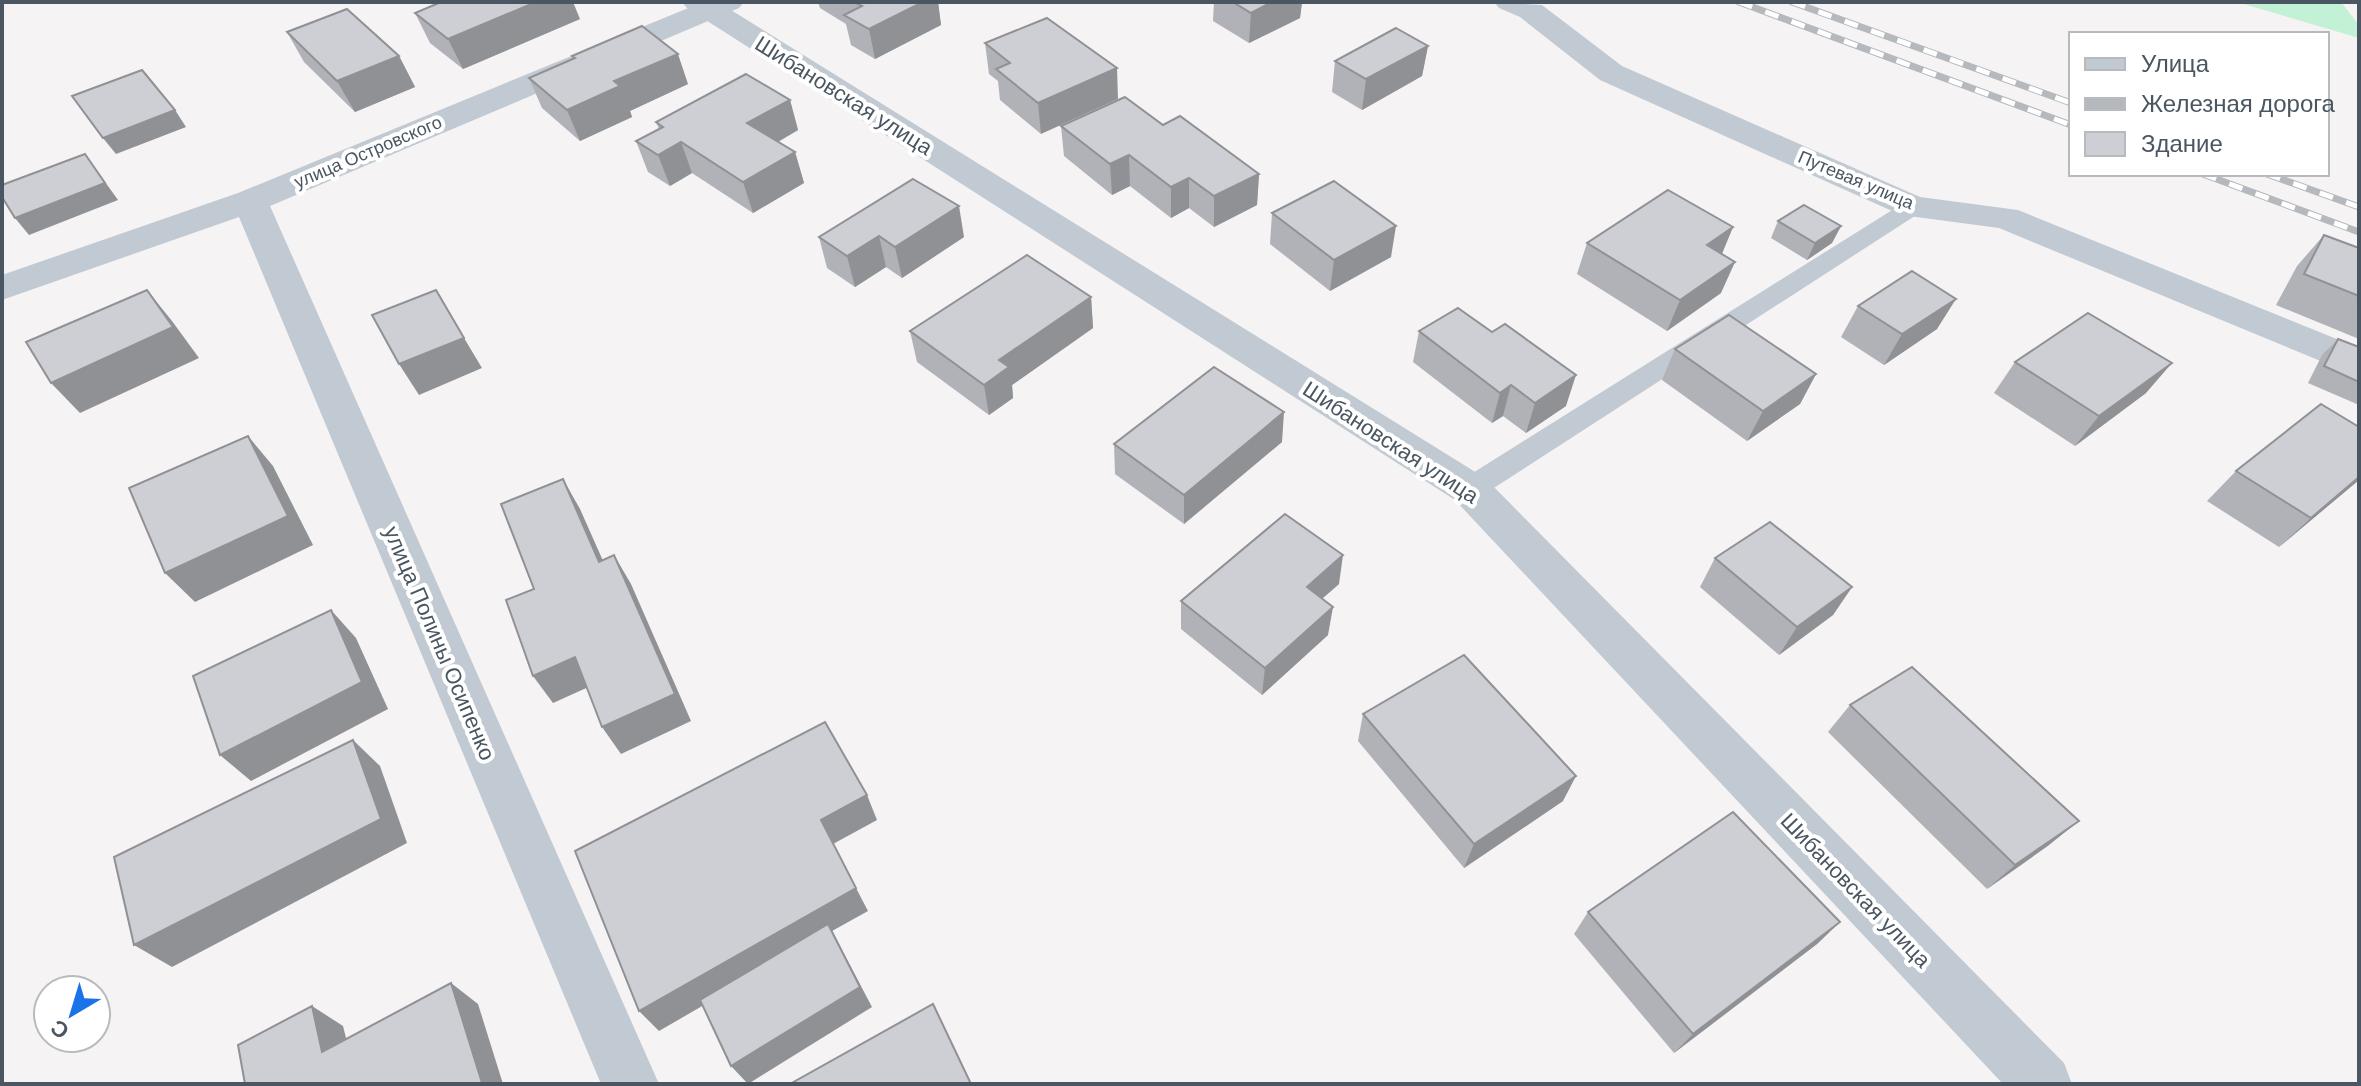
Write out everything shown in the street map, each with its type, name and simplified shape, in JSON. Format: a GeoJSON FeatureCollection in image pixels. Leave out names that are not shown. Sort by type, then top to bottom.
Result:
{"type":"FeatureCollection","features":[{"type":"Feature","properties":{"kind":"street","name":"Путевая улица"},"geometry":{"type":"LineString","coordinates":[[1509,2],[1531,11],[1611,73],[1913,207],[2006,218],[2359,363]]}},
{"type":"Feature","properties":{"kind":"street","name":"улица Островского"},"geometry":{"type":"LineString","coordinates":[[2,288],[250,201],[712,5]]}},
{"type":"Feature","properties":{"kind":"street","name":"Шибановская улица"},"geometry":{"type":"LineString","coordinates":[[712,5],[1470,489],[2043,1084]]}},
{"type":"Feature","properties":{"kind":"street","name":"улица Полины Осипенко"},"geometry":{"type":"LineString","coordinates":[[250,201],[630,1084]]}},
{"type":"Feature","properties":{"kind":"lane"},"geometry":{"type":"LineString","coordinates":[[1470,489],[1913,207]]}},
{"type":"Feature","properties":{"kind":"green space"},"geometry":{"type":"Polygon","coordinates":[[[2237,2],[2341,2],[2359,25],[2359,38],[2237,2]]]}},
{"type":"Feature","properties":{"kind":"building"},"geometry":{"type":"Polygon","coordinates":[[[441,2],[536,2],[448,39],[415,13],[441,2]]]}},
{"type":"Feature","properties":{"kind":"building"},"geometry":{"type":"Polygon","coordinates":[[[854,2],[923,2],[869,29],[844,15],[862,6],[854,2]]]}},
{"type":"Feature","properties":{"kind":"building"},"geometry":{"type":"Polygon","coordinates":[[[1233,2],[1272,2],[1251,13],[1233,2]]]}},
{"type":"Feature","properties":{"kind":"building"},"geometry":{"type":"Polygon","coordinates":[[[347,9],[399,56],[337,81],[287,32],[347,9]]]}},
{"type":"Feature","properties":{"kind":"building"},"geometry":{"type":"Polygon","coordinates":[[[1047,18],[1117,68],[1038,103],[996,69],[1010,63],[985,43],[1047,18]]]}},
{"type":"Feature","properties":{"kind":"building"},"geometry":{"type":"Polygon","coordinates":[[[642,26],[678,54],[614,81],[620,86],[567,110],[529,78],[575,58],[572,56],[642,26]]]}},
{"type":"Feature","properties":{"kind":"building"},"geometry":{"type":"Polygon","coordinates":[[[1396,28],[1428,46],[1366,79],[1335,61],[1396,28]]]}},
{"type":"Feature","properties":{"kind":"building"},"geometry":{"type":"Polygon","coordinates":[[[142,70],[175,110],[103,138],[72,96],[142,70]]]}},
{"type":"Feature","properties":{"kind":"building"},"geometry":{"type":"Polygon","coordinates":[[[746,74],[790,100],[747,123],[795,152],[743,182],[681,142],[658,155],[636,141],[663,127],[656,122],[746,74]]]}},
{"type":"Feature","properties":{"kind":"building"},"geometry":{"type":"Polygon","coordinates":[[[1125,97],[1163,125],[1180,116],[1259,174],[1214,196],[1189,178],[1171,187],[1129,155],[1110,164],[1061,126],[1125,97]]]}},
{"type":"Feature","properties":{"kind":"building"},"geometry":{"type":"Polygon","coordinates":[[[85,154],[105,183],[15,218],[2,197],[2,185],[85,154]]]}},
{"type":"Feature","properties":{"kind":"building"},"geometry":{"type":"Polygon","coordinates":[[[913,179],[959,206],[895,247],[879,236],[847,256],[819,237],[913,179]]]}},
{"type":"Feature","properties":{"kind":"building"},"geometry":{"type":"Polygon","coordinates":[[[1334,181],[1396,226],[1334,260],[1272,213],[1334,181]]]}},
{"type":"Feature","properties":{"kind":"building"},"geometry":{"type":"Polygon","coordinates":[[[1668,190],[1733,227],[1707,245],[1735,262],[1680,300],[1587,243],[1668,190]]]}},
{"type":"Feature","properties":{"kind":"building"},"geometry":{"type":"Polygon","coordinates":[[[1804,205],[1841,226],[1815,243],[1778,221],[1804,205]]]}},
{"type":"Feature","properties":{"kind":"building"},"geometry":{"type":"Polygon","coordinates":[[[2324,235],[2359,248],[2359,296],[2304,274],[2324,235]]]}},
{"type":"Feature","properties":{"kind":"building"},"geometry":{"type":"Polygon","coordinates":[[[1027,255],[1091,297],[999,360],[1009,367],[984,385],[910,331],[1027,255]]]}},
{"type":"Feature","properties":{"kind":"building"},"geometry":{"type":"Polygon","coordinates":[[[1912,271],[1956,299],[1902,334],[1858,306],[1912,271]]]}},
{"type":"Feature","properties":{"kind":"building"},"geometry":{"type":"Polygon","coordinates":[[[147,290],[173,327],[51,383],[26,342],[147,290]]]}},
{"type":"Feature","properties":{"kind":"building"},"geometry":{"type":"Polygon","coordinates":[[[436,290],[464,338],[399,364],[372,315],[436,290]]]}},
{"type":"Feature","properties":{"kind":"building"},"geometry":{"type":"Polygon","coordinates":[[[1458,308],[1492,332],[1505,324],[1576,375],[1535,403],[1511,385],[1500,393],[1419,331],[1458,308]]]}},
{"type":"Feature","properties":{"kind":"building"},"geometry":{"type":"Polygon","coordinates":[[[2088,313],[2172,363],[2099,416],[2015,362],[2088,313]]]}},
{"type":"Feature","properties":{"kind":"building"},"geometry":{"type":"Polygon","coordinates":[[[1729,315],[1816,374],[1763,411],[1675,349],[1729,315]]]}},
{"type":"Feature","properties":{"kind":"building"},"geometry":{"type":"Polygon","coordinates":[[[2338,339],[2359,347],[2359,382],[2324,366],[2338,339]]]}},
{"type":"Feature","properties":{"kind":"building"},"geometry":{"type":"Polygon","coordinates":[[[1214,367],[1284,412],[1184,495],[1114,444],[1214,367]]]}},
{"type":"Feature","properties":{"kind":"building"},"geometry":{"type":"Polygon","coordinates":[[[2321,404],[2359,427],[2359,477],[2311,518],[2236,471],[2321,404]]]}},
{"type":"Feature","properties":{"kind":"building"},"geometry":{"type":"Polygon","coordinates":[[[248,436],[288,516],[165,573],[129,488],[248,436]]]}},
{"type":"Feature","properties":{"kind":"building"},"geometry":{"type":"Polygon","coordinates":[[[563,479],[599,562],[614,555],[675,694],[602,727],[575,657],[533,676],[506,600],[534,589],[501,504],[563,479]]]}},
{"type":"Feature","properties":{"kind":"building"},"geometry":{"type":"Polygon","coordinates":[[[1285,514],[1343,555],[1307,587],[1333,607],[1265,668],[1181,601],[1285,514]]]}},
{"type":"Feature","properties":{"kind":"building"},"geometry":{"type":"Polygon","coordinates":[[[1770,522],[1852,587],[1797,627],[1715,558],[1770,522]]]}},
{"type":"Feature","properties":{"kind":"building"},"geometry":{"type":"Polygon","coordinates":[[[331,610],[362,682],[220,755],[193,676],[331,610]]]}},
{"type":"Feature","properties":{"kind":"building"},"geometry":{"type":"Polygon","coordinates":[[[1464,655],[1576,776],[1474,844],[1363,714],[1464,655]]]}},
{"type":"Feature","properties":{"kind":"building"},"geometry":{"type":"Polygon","coordinates":[[[1912,667],[2079,821],[2015,865],[1850,705],[1912,667]]]}},
{"type":"Feature","properties":{"kind":"building"},"geometry":{"type":"Polygon","coordinates":[[[825,722],[867,795],[821,820],[856,888],[639,1011],[575,851],[825,722]]]}},
{"type":"Feature","properties":{"kind":"building"},"geometry":{"type":"Polygon","coordinates":[[[353,740],[381,819],[134,945],[114,857],[353,740]]]}},
{"type":"Feature","properties":{"kind":"building"},"geometry":{"type":"Polygon","coordinates":[[[1733,812],[1840,922],[1693,1034],[1588,912],[1733,812]]]}},
{"type":"Feature","properties":{"kind":"building"},"geometry":{"type":"Polygon","coordinates":[[[828,924],[860,987],[731,1066],[700,1000],[828,924]]]}},
{"type":"Feature","properties":{"kind":"building"},"geometry":{"type":"Polygon","coordinates":[[[451,983],[480,1084],[245,1084],[238,1045],[312,1006],[322,1052],[451,983]]]}},
{"type":"Feature","properties":{"kind":"building"},"geometry":{"type":"Polygon","coordinates":[[[933,1004],[971,1084],[790,1084],[933,1004]]]}},
{"type":"Feature","properties":{"kind":"railway"},"geometry":{"type":"LineString","coordinates":[[1739,2],[2069,124]]}},
{"type":"Feature","properties":{"kind":"railway"},"geometry":{"type":"LineString","coordinates":[[1792,2],[2069,102]]}},
{"type":"Feature","properties":{"kind":"railway"},"geometry":{"type":"LineString","coordinates":[[2208,176],[2359,232]]}},
{"type":"Feature","properties":{"kind":"railway"},"geometry":{"type":"LineString","coordinates":[[2273,176],[2359,207]]}}]}
